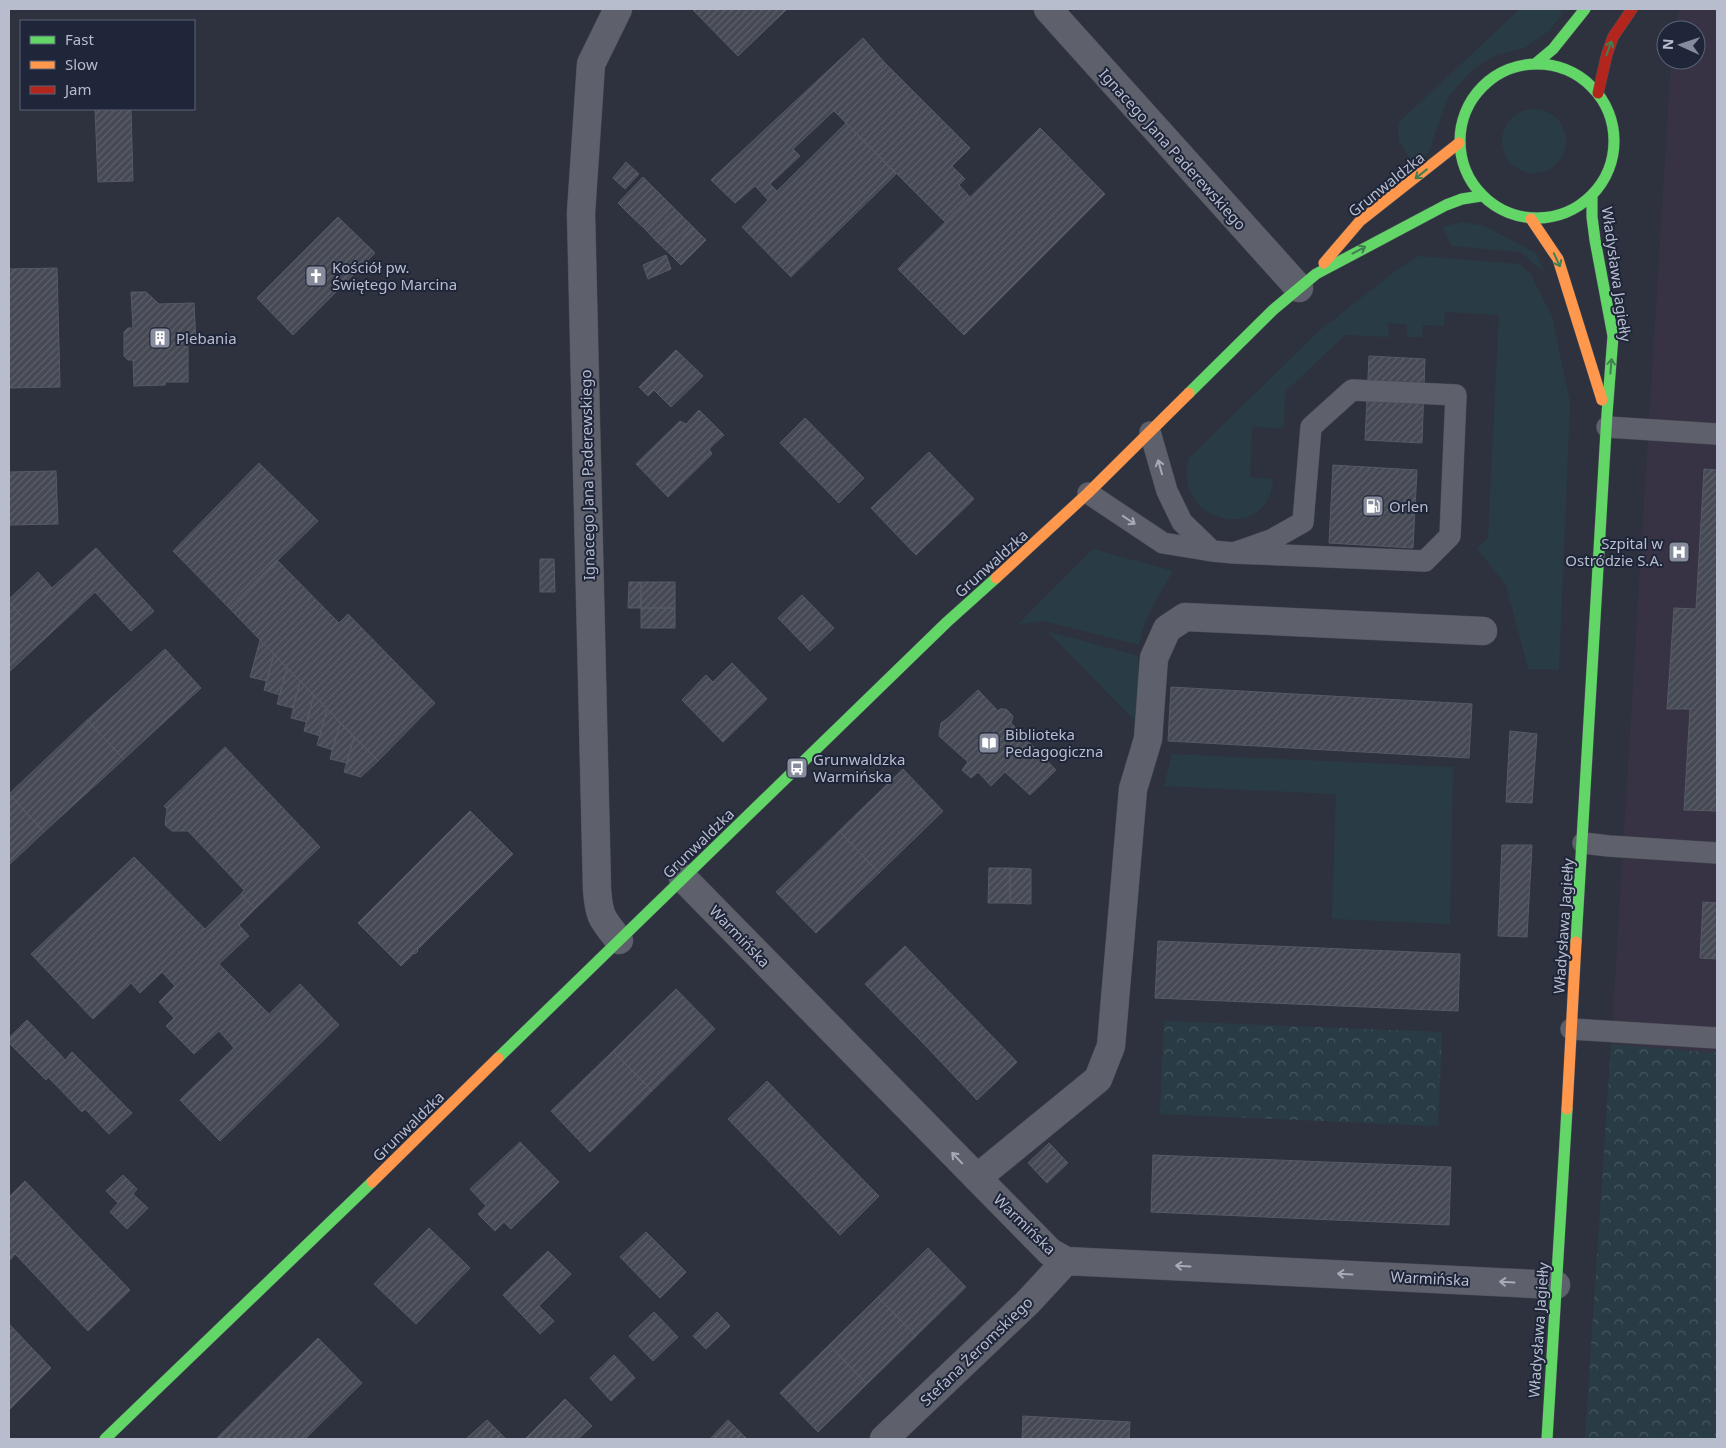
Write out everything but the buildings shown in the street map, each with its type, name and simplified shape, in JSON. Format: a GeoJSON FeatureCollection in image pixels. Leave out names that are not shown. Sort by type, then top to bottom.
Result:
{"type":"FeatureCollection","features":[{"type":"Feature","properties":{"kind":"main road"},"geometry":{"type":"LineString","coordinates":[[1535,64],[1553,49],[1586,9]]}},
{"type":"Feature","properties":{"kind":"main road"},"geometry":{"type":"LineString","coordinates":[[1598,93],[1613,37],[1632,9]]}},
{"type":"Feature","properties":{"kind":"main road"},"geometry":{"type":"LineString","coordinates":[[1535,64],[1559,67],[1566,70],[1580,77],[1598,93],[1612,119],[1615,148],[1607,176],[1592,197],[1563,216],[1531,219],[1504,212],[1481,196],[1466,172],[1459,144],[1463,119],[1473,97],[1484,85],[1511,68],[1535,64]]}},
{"type":"Feature","properties":{"kind":"main road","name":"Grunwaldzka"},"geometry":{"type":"LineString","coordinates":[[1308,281],[1360,222],[1459,144]]}},
{"type":"Feature","properties":{"kind":"main road","name":"Grunwaldzka"},"geometry":{"type":"LineString","coordinates":[[105,1439],[947,622],[1088,493],[1273,310],[1308,281],[1446,205],[1462,199],[1481,196]]}},
{"type":"Feature","properties":{"kind":"main road","name":"Władysława Jagiełły"},"geometry":{"type":"LineString","coordinates":[[1546,1439],[1613,336],[1595,240],[1592,197]]}},
{"type":"Feature","properties":{"kind":"main road","name":"Władysława Jagiełły"},"geometry":{"type":"LineString","coordinates":[[1531,219],[1558,259],[1607,420]]}},
{"type":"Feature","properties":{"kind":"street","name":"Ignacego Jana Paderewskiego"},"geometry":{"type":"LineString","coordinates":[[618,9],[592,64],[581,213],[597,889],[598,905],[602,919],[619,940]]}},
{"type":"Feature","properties":{"kind":"street","name":"Ignacego Jana Paderewskiego"},"geometry":{"type":"LineString","coordinates":[[1048,9],[1308,281]]}},
{"type":"Feature","properties":{"kind":"street"},"geometry":{"type":"LineString","coordinates":[[977,1178],[1098,1079],[1111,1046],[1132,789],[1148,739],[1154,658],[1167,629],[1185,617],[1483,630]]}},
{"type":"Feature","properties":{"kind":"street","name":"Warmińska"},"geometry":{"type":"LineString","coordinates":[[683,878],[1050,1252],[1066,1261],[1556,1285]]}},
{"type":"Feature","properties":{"kind":"street","name":"Stefana Żeromskiego"},"geometry":{"type":"LineString","coordinates":[[884,1439],[1029,1301],[1066,1261]]}},
{"type":"Feature","properties":{"kind":"lane"},"geometry":{"type":"LineString","coordinates":[[1088,493],[1163,543],[1212,552],[1234,553],[1425,561],[1450,536],[1456,395],[1352,390],[1311,427],[1303,522],[1271,540],[1234,553]]}},
{"type":"Feature","properties":{"kind":"lane"},"geometry":{"type":"LineString","coordinates":[[1607,420],[1717,434]]}},
{"type":"Feature","properties":{"kind":"lane"},"geometry":{"type":"LineString","coordinates":[[1150,432],[1167,491],[1182,522],[1212,552]]}},
{"type":"Feature","properties":{"kind":"lane"},"geometry":{"type":"LineString","coordinates":[[1583,843],[1717,853]]}},
{"type":"Feature","properties":{"kind":"lane"},"geometry":{"type":"LineString","coordinates":[[1571,1029],[1717,1038]]}},
{"type":"Feature","properties":{"kind":"shaded area","name":"Szpital w Ostródzie S.A."},"geometry":{"type":"Polygon","coordinates":[[[1680,9],[1717,9],[1717,1053],[1611,1044],[1670,70],[1706,70],[1706,20],[1676,20],[1680,9]]]}},
{"type":"Feature","properties":{"kind":"green space"},"geometry":{"type":"Polygon","coordinates":[[[1520,9],[1557,9],[1563,13],[1549,31],[1524,48],[1496,55],[1472,70],[1448,97],[1429,151],[1414,166],[1399,141],[1398,123],[1520,9]]]}},
{"type":"Feature","properties":{"kind":"green space"},"geometry":{"type":"Polygon","coordinates":[[[1528,109],[1540,109],[1557,118],[1564,129],[1566,141],[1564,153],[1557,164],[1540,173],[1528,173],[1516,168],[1507,159],[1502,147],[1502,135],[1507,123],[1516,114],[1528,109]]]}},
{"type":"Feature","properties":{"kind":"green space"},"geometry":{"type":"Polygon","coordinates":[[[1462,222],[1484,226],[1536,253],[1544,272],[1520,252],[1451,246],[1443,227],[1462,222]]]}},
{"type":"Feature","properties":{"kind":"green space"},"geometry":{"type":"Polygon","coordinates":[[[1418,256],[1519,264],[1530,273],[1552,316],[1570,403],[1559,669],[1528,669],[1506,585],[1477,549],[1488,538],[1499,315],[1445,312],[1444,326],[1423,325],[1422,337],[1407,337],[1407,324],[1388,323],[1389,337],[1345,335],[1285,392],[1284,428],[1252,427],[1250,477],[1273,479],[1268,500],[1256,513],[1240,519],[1223,518],[1207,511],[1194,499],[1187,481],[1189,458],[1319,331],[1393,273],[1418,256]]]}},
{"type":"Feature","properties":{"kind":"green space"},"geometry":{"type":"Polygon","coordinates":[[[1093,549],[1173,571],[1148,616],[1139,645],[1043,621],[1018,624],[1093,549]]]}},
{"type":"Feature","properties":{"kind":"green space"},"geometry":{"type":"Polygon","coordinates":[[[1047,631],[1138,656],[1142,728],[1047,631]]]}},
{"type":"Feature","properties":{"kind":"green space"},"geometry":{"type":"Polygon","coordinates":[[[1172,754],[1453,767],[1450,924],[1332,919],[1336,794],[1164,786],[1172,754]]]}},
{"type":"Feature","properties":{"kind":"green space"},"geometry":{"type":"Polygon","coordinates":[[[1164,1021],[1442,1032],[1438,1126],[1160,1114],[1164,1021]]]}},
{"type":"Feature","properties":{"kind":"green space"},"geometry":{"type":"Polygon","coordinates":[[[1611,1044],[1717,1053],[1717,1439],[1585,1439],[1611,1044]]]}},
{"type":"Feature","properties":{"kind":"traffic: fast"},"geometry":{"type":"LineString","coordinates":[[1535,64],[1553,49],[1585,9]]}},
{"type":"Feature","properties":{"kind":"traffic: fast"},"geometry":{"type":"LineString","coordinates":[[1537,64],[1552,65],[1567,70],[1592,86],[1608,111],[1613,126],[1614,141],[1613,156],[1608,171],[1592,196],[1567,212],[1552,217],[1537,218],[1522,217],[1507,212],[1482,196],[1466,171],[1461,156],[1460,141],[1461,126],[1466,111],[1482,86],[1507,70],[1522,65],[1537,64]]}},
{"type":"Feature","properties":{"kind":"traffic: fast"},"geometry":{"type":"LineString","coordinates":[[1189,393],[1273,310],[1316,274],[1446,205],[1462,199],[1481,196]]}},
{"type":"Feature","properties":{"kind":"traffic: fast"},"geometry":{"type":"LineString","coordinates":[[1576,942],[1613,336],[1595,240],[1592,197]]}},
{"type":"Feature","properties":{"kind":"traffic: fast"},"geometry":{"type":"LineString","coordinates":[[498,1058],[947,622],[996,578]]}},
{"type":"Feature","properties":{"kind":"traffic: fast"},"geometry":{"type":"LineString","coordinates":[[1547,1439],[1567,1109]]}},
{"type":"Feature","properties":{"kind":"traffic: fast"},"geometry":{"type":"LineString","coordinates":[[105,1439],[372,1182]]}},
{"type":"Feature","properties":{"kind":"traffic: slow"},"geometry":{"type":"LineString","coordinates":[[1324,263],[1360,221],[1459,143]]}},
{"type":"Feature","properties":{"kind":"traffic: slow"},"geometry":{"type":"LineString","coordinates":[[1531,219],[1558,259],[1602,400]]}},
{"type":"Feature","properties":{"kind":"traffic: slow"},"geometry":{"type":"LineString","coordinates":[[996,578],[1088,493],[1189,393]]}},
{"type":"Feature","properties":{"kind":"traffic: slow"},"geometry":{"type":"LineString","coordinates":[[1567,1109],[1576,942]]}},
{"type":"Feature","properties":{"kind":"traffic: slow"},"geometry":{"type":"LineString","coordinates":[[372,1182],[498,1058]]}},
{"type":"Feature","properties":{"kind":"traffic: jam"},"geometry":{"type":"LineString","coordinates":[[1598,93],[1613,37],[1632,9]]}},
{"type":"Feature","properties":{"kind":"place","name":"Kościół pw. Świętego Marcina"},"geometry":{"type":"Point","coordinates":[316,276]}},
{"type":"Feature","properties":{"kind":"place","name":"Plebania"},"geometry":{"type":"Point","coordinates":[160,338]}},
{"type":"Feature","properties":{"kind":"place","name":"Orlen"},"geometry":{"type":"Point","coordinates":[1373,506]}},
{"type":"Feature","properties":{"kind":"place","name":"Szpital w Ostródzie S.A."},"geometry":{"type":"Point","coordinates":[1679,552]}},
{"type":"Feature","properties":{"kind":"place","name":"Biblioteka Pedagogiczna"},"geometry":{"type":"Point","coordinates":[989,743]}},
{"type":"Feature","properties":{"kind":"place","name":"Grunwaldzka Warmińska"},"geometry":{"type":"Point","coordinates":[797,768]}}]}
